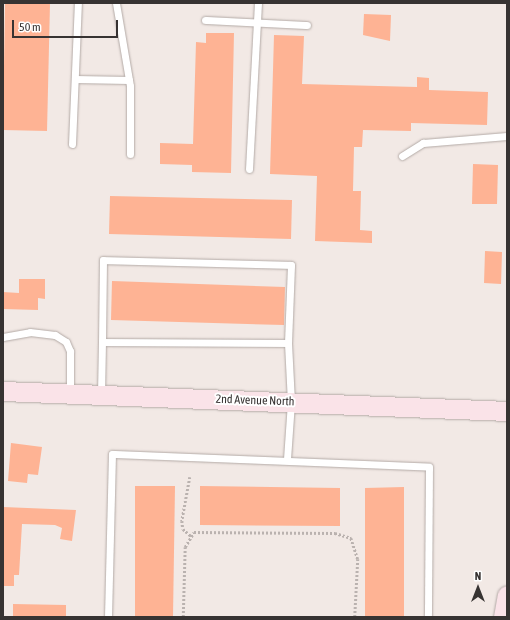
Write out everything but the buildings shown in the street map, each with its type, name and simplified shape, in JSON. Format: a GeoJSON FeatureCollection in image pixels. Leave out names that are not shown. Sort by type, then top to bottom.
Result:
{"type":"FeatureCollection","features":[{"type":"Feature","properties":{"kind":"street","name":"2nd Avenue North"},"geometry":{"type":"LineString","coordinates":[[3,391],[507,411]]}},
{"type":"Feature","properties":{"kind":"street"},"geometry":{"type":"LineString","coordinates":[[503,617],[507,595]]}},
{"type":"Feature","properties":{"kind":"lane"},"geometry":{"type":"LineString","coordinates":[[72,144],[78,3]]}},
{"type":"Feature","properties":{"kind":"lane"},"geometry":{"type":"LineString","coordinates":[[116,3],[129,80],[130,154]]}},
{"type":"Feature","properties":{"kind":"lane"},"geometry":{"type":"LineString","coordinates":[[249,169],[258,3]]}},
{"type":"Feature","properties":{"kind":"lane"},"geometry":{"type":"LineString","coordinates":[[205,20],[257,24],[308,25]]}},
{"type":"Feature","properties":{"kind":"lane"},"geometry":{"type":"LineString","coordinates":[[75,79],[129,80]]}},
{"type":"Feature","properties":{"kind":"lane"},"geometry":{"type":"LineString","coordinates":[[402,156],[423,143],[507,136]]}},
{"type":"Feature","properties":{"kind":"lane"},"geometry":{"type":"LineString","coordinates":[[101,395],[103,260],[291,265],[288,343],[291,402],[287,459]]}},
{"type":"Feature","properties":{"kind":"lane"},"geometry":{"type":"LineString","coordinates":[[3,337],[30,332],[55,335],[66,342],[70,351],[70,394]]}},
{"type":"Feature","properties":{"kind":"lane"},"geometry":{"type":"LineString","coordinates":[[102,342],[288,343]]}},
{"type":"Feature","properties":{"kind":"lane"},"geometry":{"type":"LineString","coordinates":[[108,617],[112,454],[287,459],[430,467],[428,617]]}},
{"type":"Feature","properties":{"kind":"path"},"geometry":{"type":"LineString","coordinates":[[190,477],[182,521],[183,529],[191,536]]}},
{"type":"Feature","properties":{"kind":"path"},"geometry":{"type":"LineString","coordinates":[[183,617],[185,547],[194,532],[335,533],[351,538],[358,559],[355,617]]}}]}
